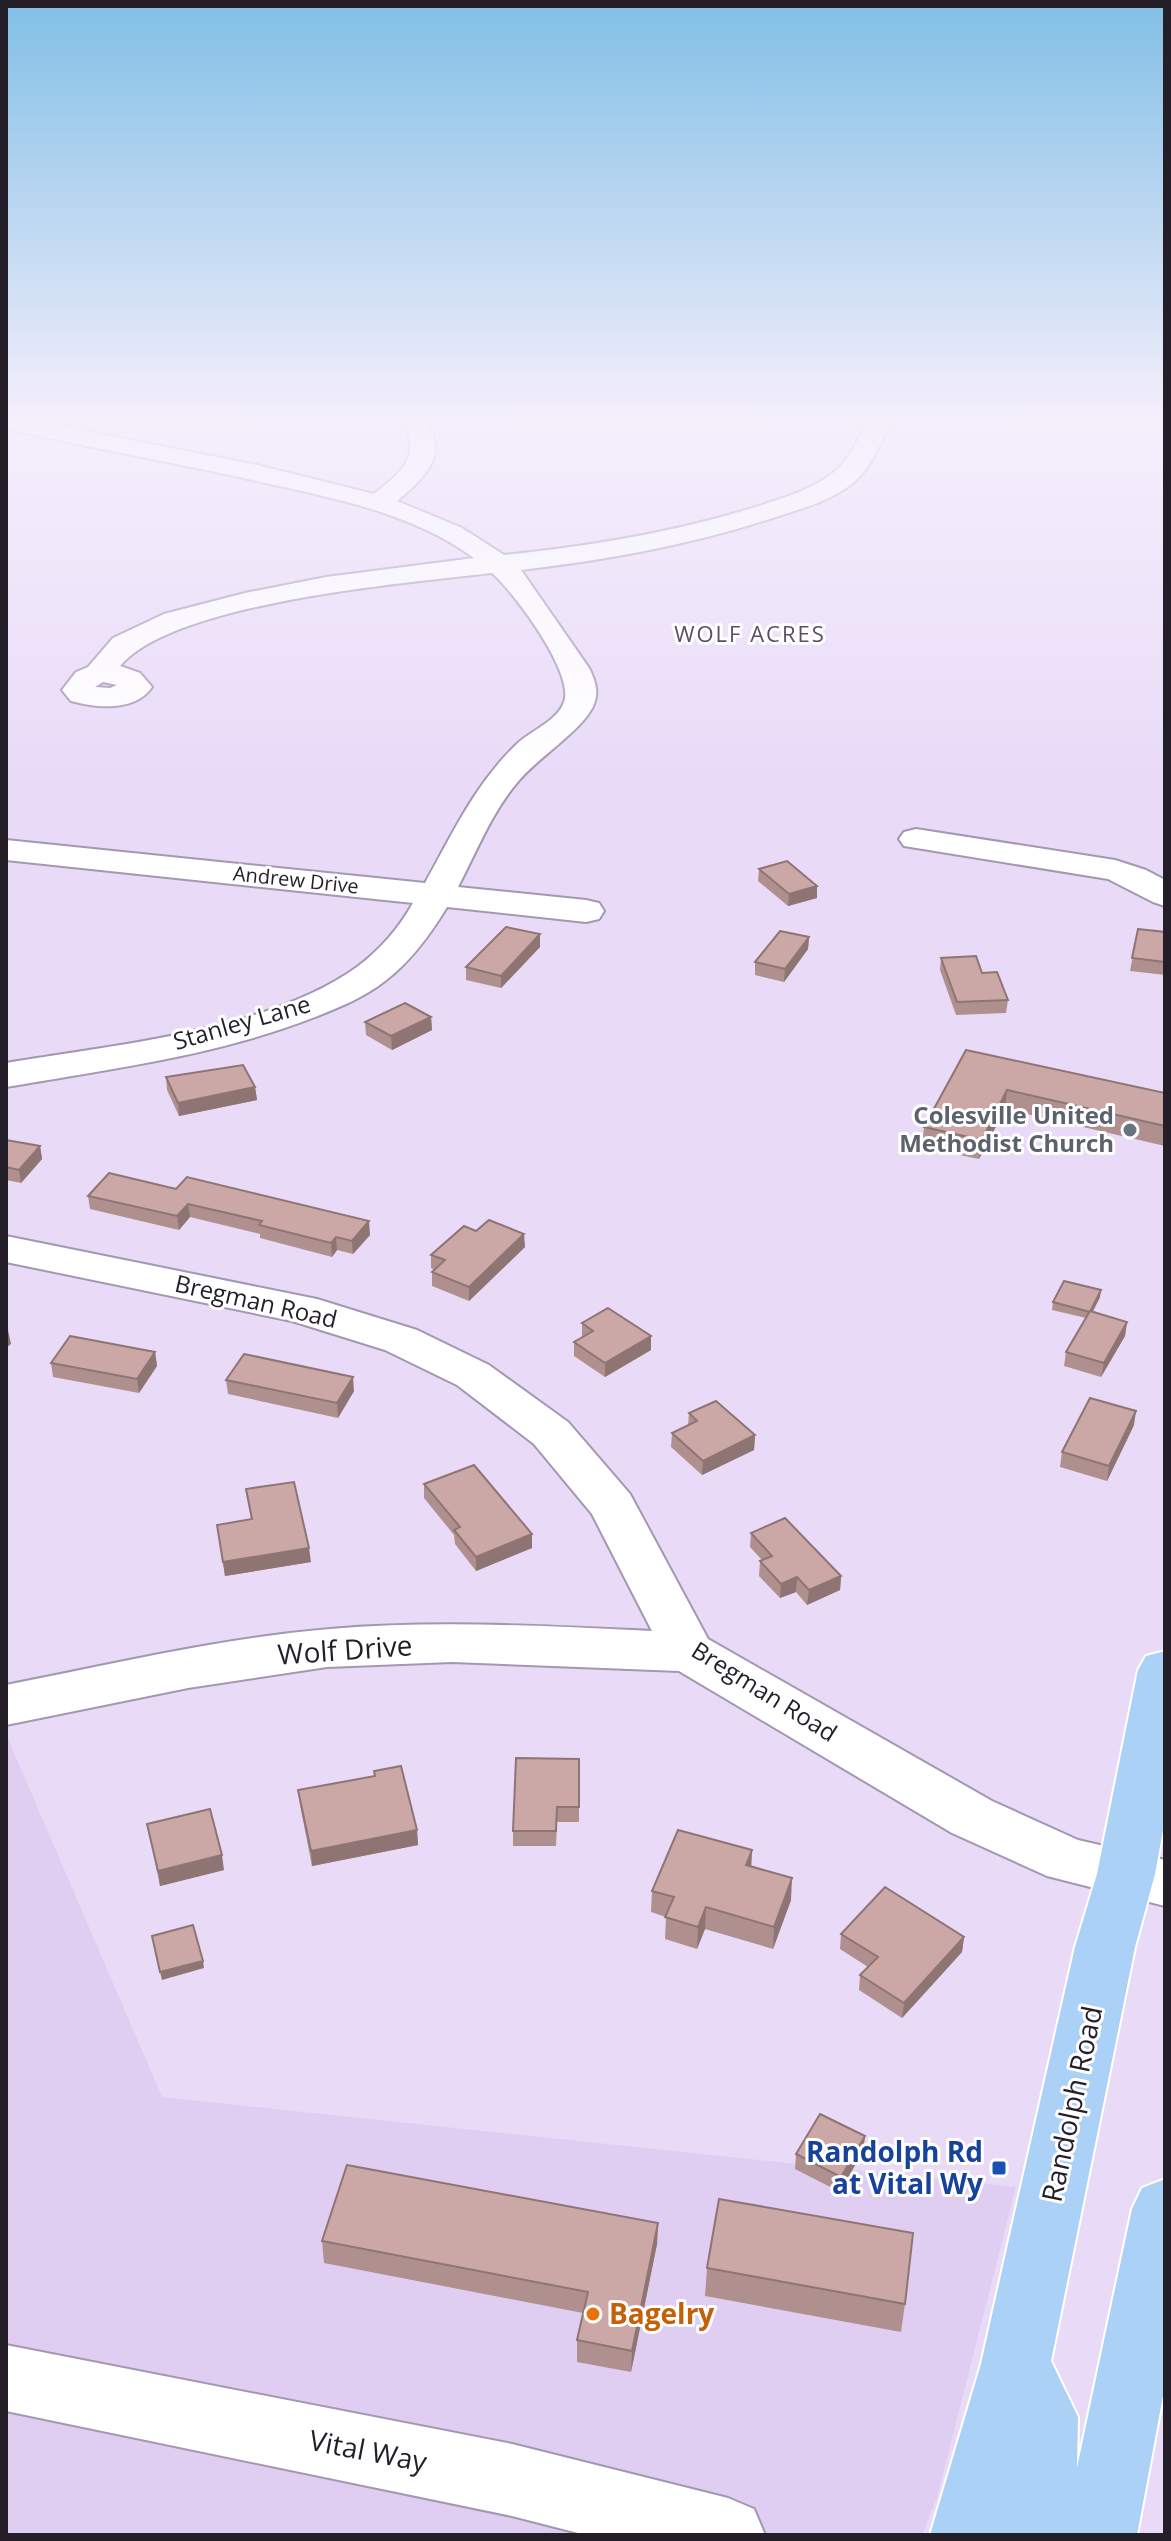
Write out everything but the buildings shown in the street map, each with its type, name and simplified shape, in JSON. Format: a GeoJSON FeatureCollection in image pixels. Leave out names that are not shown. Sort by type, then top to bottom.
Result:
{"type":"FeatureCollection","features":[{"type":"Feature","properties":{"kind":"main road","name":"Randolph Road"},"geometry":{"type":"LineString","coordinates":[[967,2535],[1016,2364],[1105,1947],[1146,1879],[1165,1670]]}},
{"type":"Feature","properties":{"kind":"main road"},"geometry":{"type":"LineString","coordinates":[[1100,2535],[1165,2209]]}},
{"type":"Feature","properties":{"kind":"main road"},"geometry":{"type":"LineString","coordinates":[[1016,2364],[1043,2417],[1041,2485],[1026,2535]]}},
{"type":"Feature","properties":{"kind":"street","name":"Stanley Lane"},"geometry":{"type":"LineString","coordinates":[[6,1075],[198,1039],[288,1015],[346,989],[379,968],[403,944],[496,785],[534,746],[567,720],[581,701],[581,680],[523,587],[501,565],[462,541]]}},
{"type":"Feature","properties":{"kind":"street"},"geometry":{"type":"LineString","coordinates":[[99,673],[102,661],[116,647],[163,623],[208,608],[293,591],[664,541]]}},
{"type":"Feature","properties":{"kind":"street"},"geometry":{"type":"LineString","coordinates":[[916,839],[1115,870],[1165,895]]}},
{"type":"Feature","properties":{"kind":"street","name":"Andrew Drive"},"geometry":{"type":"LineString","coordinates":[[6,850],[586,911]]}},
{"type":"Feature","properties":{"kind":"street","name":"Bregman Road"},"geometry":{"type":"LineString","coordinates":[[6,1249],[301,1309],[401,1340],[473,1375],[551,1433],[613,1506],[689,1652],[972,1817],[1067,1860],[1146,1879]]}},
{"type":"Feature","properties":{"kind":"street","name":"Wolf Drive"},"geometry":{"type":"LineString","coordinates":[[6,1705],[253,1657],[370,1645],[492,1642],[689,1652]]}},
{"type":"Feature","properties":{"kind":"street","name":"Vital Way"},"geometry":{"type":"LineString","coordinates":[[6,2378],[512,2480],[728,2535]]}},
{"type":"Feature","properties":{"kind":"shaded area"},"geometry":{"type":"Polygon","coordinates":[[[6,1734],[162,2097],[1016,2187],[937,2498],[922,2535],[6,2535],[6,1734]]]}},
{"type":"Feature","properties":{"kind":"place","name":"Colesville United Methodist Church"},"geometry":{"type":"Point","coordinates":[1130,1130]}},
{"type":"Feature","properties":{"kind":"place","name":"Randolph Rd at Vital Wy"},"geometry":{"type":"Point","coordinates":[999,2168]}},
{"type":"Feature","properties":{"kind":"place","name":"Bagelry"},"geometry":{"type":"Point","coordinates":[593,2314]}},
{"type":"Feature","properties":{"kind":"district","name":"WOLF ACRES"},"geometry":{"type":"Point","coordinates":[750,634]}}]}
